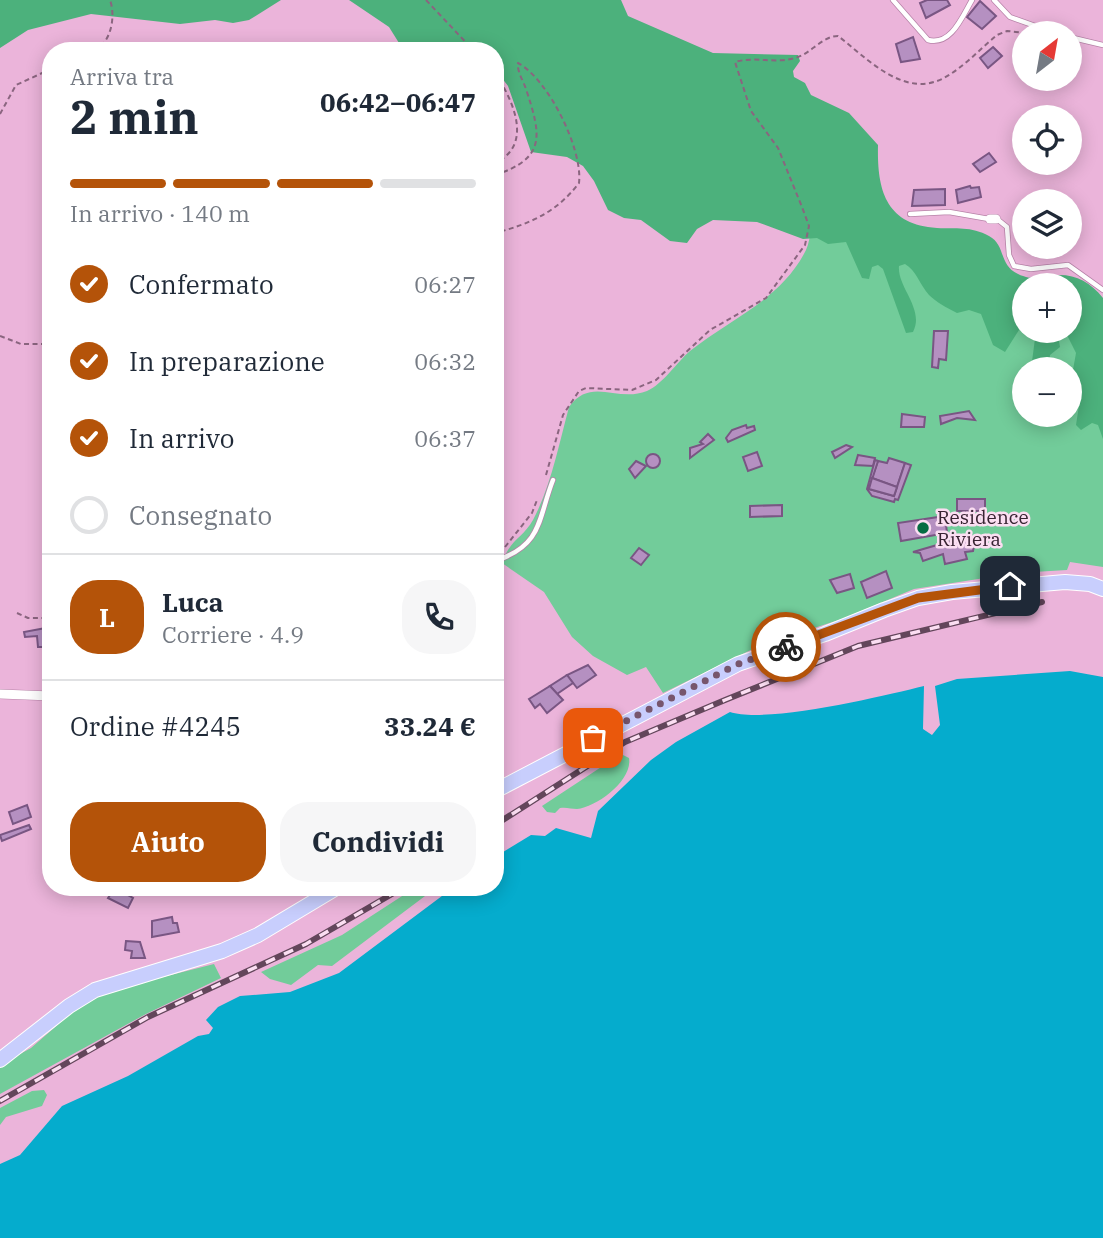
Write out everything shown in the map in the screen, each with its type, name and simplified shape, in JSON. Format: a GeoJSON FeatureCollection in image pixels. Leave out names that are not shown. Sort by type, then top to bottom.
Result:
{"type":"FeatureCollection","features":[{"type":"Feature","properties":{"kind":"main road"},"geometry":{"type":"LineString","coordinates":[[504,787],[738,664],[918,598],[1065,582],[1090,584],[1103,589]]}},
{"type":"Feature","properties":{"kind":"main road"},"geometry":{"type":"LineString","coordinates":[[0,1060],[30,1040],[69,1006],[95,990],[222,951],[258,935],[323,896]]}},
{"type":"Feature","properties":{"kind":"street"},"geometry":{"type":"LineString","coordinates":[[0,694],[42,696]]}},
{"type":"Feature","properties":{"kind":"lane"},"geometry":{"type":"LineString","coordinates":[[893,0],[928,40],[935,42],[949,36],[972,0]]}},
{"type":"Feature","properties":{"kind":"lane"},"geometry":{"type":"LineString","coordinates":[[994,0],[1010,17],[1021,21]]}},
{"type":"Feature","properties":{"kind":"lane"},"geometry":{"type":"LineString","coordinates":[[1082,40],[1103,45]]}},
{"type":"Feature","properties":{"kind":"lane"},"geometry":{"type":"LineString","coordinates":[[910,214],[949,212],[993,219],[1007,227],[1009,255],[1014,266],[1038,269],[1068,265],[1103,290]]}},
{"type":"Feature","properties":{"kind":"lane"},"geometry":{"type":"LineString","coordinates":[[504,558],[515,554],[535,537],[553,480]]}},
{"type":"Feature","properties":{"kind":"path"},"geometry":{"type":"LineString","coordinates":[[104,42],[110,34],[110,0]]}},
{"type":"Feature","properties":{"kind":"path"},"geometry":{"type":"LineString","coordinates":[[426,0],[466,42]]}},
{"type":"Feature","properties":{"kind":"path"},"geometry":{"type":"LineString","coordinates":[[544,480],[563,415],[579,391],[586,388],[632,390],[656,380],[710,330],[766,298],[805,246],[809,226],[778,148],[751,111],[735,61],[747,58],[780,61],[800,57],[828,38],[838,36],[871,64],[896,79],[924,83],[942,79],[997,35],[1012,32]]}},
{"type":"Feature","properties":{"kind":"path"},"geometry":{"type":"LineString","coordinates":[[504,172],[524,164],[532,156],[535,142],[535,119],[517,63],[540,83],[561,118],[576,152],[579,183],[570,195],[536,221],[504,230]]}},
{"type":"Feature","properties":{"kind":"path"},"geometry":{"type":"LineString","coordinates":[[0,114],[16,85],[42,73]]}},
{"type":"Feature","properties":{"kind":"path"},"geometry":{"type":"LineString","coordinates":[[504,90],[518,128],[517,141],[510,154],[504,158]]}},
{"type":"Feature","properties":{"kind":"path"},"geometry":{"type":"LineString","coordinates":[[0,336],[21,344],[42,344]]}},
{"type":"Feature","properties":{"kind":"path"},"geometry":{"type":"LineString","coordinates":[[504,550],[532,513],[540,492]]}},
{"type":"Feature","properties":{"kind":"path"},"geometry":{"type":"LineString","coordinates":[[17,613],[28,618],[42,618]]}},
{"type":"Feature","properties":{"kind":"green space"},"geometry":{"type":"Polygon","coordinates":[[[0,0],[281,0],[249,20],[233,23],[215,20],[180,24],[91,14],[28,30],[0,48],[0,0]]]}},
{"type":"Feature","properties":{"kind":"green space"},"geometry":{"type":"Polygon","coordinates":[[[349,0],[621,0],[628,16],[713,53],[798,55],[800,61],[793,71],[794,77],[805,83],[811,95],[849,113],[878,145],[879,176],[888,202],[895,212],[919,225],[970,229],[995,240],[1010,269],[1017,273],[1012,273],[1012,341],[1005,352],[993,345],[981,314],[969,310],[957,313],[938,302],[929,295],[905,264],[899,266],[900,274],[916,315],[913,332],[906,333],[883,269],[878,265],[872,267],[869,279],[862,278],[846,242],[828,244],[817,238],[803,239],[757,222],[713,220],[697,229],[687,243],[670,241],[641,220],[624,218],[608,210],[594,181],[583,166],[567,157],[531,152],[504,81],[504,42],[398,42],[389,27],[349,0]]]}},
{"type":"Feature","properties":{"kind":"green space"},"geometry":{"type":"Polygon","coordinates":[[[898,221],[1012,275],[1012,343],[1082,343],[1082,296],[1103,314],[1103,567],[1070,562],[1067,570],[1017,573],[914,589],[842,619],[761,645],[663,693],[646,667],[627,675],[593,656],[572,637],[544,592],[504,564],[505,555],[533,520],[545,493],[569,407],[586,393],[595,391],[636,394],[653,388],[690,351],[754,307],[783,282],[806,250],[812,230],[898,221]]]}},
{"type":"Feature","properties":{"kind":"green space"},"geometry":{"type":"Polygon","coordinates":[[[1082,280],[1103,298],[1103,439],[1098,425],[1092,423],[1081,430],[1078,427],[1082,427],[1082,357],[1075,357],[1071,343],[1082,343],[1082,280]]]}},
{"type":"Feature","properties":{"kind":"green space"},"geometry":{"type":"Polygon","coordinates":[[[1034,343],[1059,343],[1060,347],[1050,357],[1033,357],[1034,343]]]}},
{"type":"Feature","properties":{"kind":"green space"},"geometry":{"type":"Polygon","coordinates":[[[621,754],[629,758],[629,766],[620,783],[603,798],[577,809],[560,808],[555,813],[547,812],[542,806],[621,754]]]}},
{"type":"Feature","properties":{"kind":"green space"},"geometry":{"type":"Polygon","coordinates":[[[402,896],[425,896],[332,966],[318,965],[291,985],[270,979],[261,972],[342,935],[402,896]]]}},
{"type":"Feature","properties":{"kind":"green space"},"geometry":{"type":"Polygon","coordinates":[[[214,964],[221,978],[146,1014],[0,1094],[0,1065],[31,1048],[77,1008],[112,990],[214,964]]]}},
{"type":"Feature","properties":{"kind":"green space"},"geometry":{"type":"Polygon","coordinates":[[[44,1090],[47,1095],[42,1106],[6,1117],[0,1125],[0,1108],[32,1091],[44,1090]]]}},
{"type":"Feature","properties":{"kind":"water"},"geometry":{"type":"Polygon","coordinates":[[[1070,671],[1103,677],[1103,1238],[0,1238],[0,1164],[20,1155],[62,1106],[128,1076],[198,1036],[209,1034],[213,1028],[206,1020],[218,1007],[240,996],[290,992],[339,973],[442,896],[504,896],[504,852],[531,835],[545,836],[556,828],[591,838],[598,811],[651,760],[676,742],[730,712],[747,715],[797,712],[924,686],[923,729],[932,735],[940,725],[935,686],[957,679],[1070,671]]]}},
{"type":"Feature","properties":{"kind":"building"},"geometry":{"type":"Polygon","coordinates":[[[927,0],[947,0],[950,5],[926,18],[920,3],[927,0]]]}},
{"type":"Feature","properties":{"kind":"building"},"geometry":{"type":"Polygon","coordinates":[[[980,1],[996,16],[982,29],[967,17],[980,1]]]}},
{"type":"Feature","properties":{"kind":"building"},"geometry":{"type":"Polygon","coordinates":[[[913,37],[920,59],[901,62],[896,44],[913,37]]]}},
{"type":"Feature","properties":{"kind":"building"},"geometry":{"type":"Polygon","coordinates":[[[993,47],[1002,56],[988,68],[980,58],[993,47]]]}},
{"type":"Feature","properties":{"kind":"building"},"geometry":{"type":"Polygon","coordinates":[[[989,153],[996,162],[980,172],[973,164],[989,153]]]}},
{"type":"Feature","properties":{"kind":"building"},"geometry":{"type":"Polygon","coordinates":[[[970,186],[979,187],[981,197],[958,203],[956,190],[970,186]]]}},
{"type":"Feature","properties":{"kind":"building"},"geometry":{"type":"Polygon","coordinates":[[[945,189],[945,205],[912,206],[914,190],[945,189]]]}},
{"type":"Feature","properties":{"kind":"building"},"geometry":{"type":"Polygon","coordinates":[[[934,331],[948,331],[946,360],[939,359],[938,368],[932,367],[934,331]]]}},
{"type":"Feature","properties":{"kind":"building"},"geometry":{"type":"Polygon","coordinates":[[[969,411],[975,420],[957,418],[941,424],[940,416],[969,411]]]}},
{"type":"Feature","properties":{"kind":"building"},"geometry":{"type":"Polygon","coordinates":[[[902,414],[925,417],[924,427],[901,427],[902,414]]]}},
{"type":"Feature","properties":{"kind":"building"},"geometry":{"type":"Polygon","coordinates":[[[746,425],[747,428],[754,426],[755,430],[728,442],[726,438],[732,430],[746,425]]]}},
{"type":"Feature","properties":{"kind":"building"},"geometry":{"type":"Polygon","coordinates":[[[708,434],[714,440],[690,458],[690,448],[703,444],[700,442],[708,434]]]}},
{"type":"Feature","properties":{"kind":"building"},"geometry":{"type":"Polygon","coordinates":[[[846,445],[852,447],[835,458],[832,452],[846,445]]]}},
{"type":"Feature","properties":{"kind":"building"},"geometry":{"type":"Polygon","coordinates":[[[757,452],[762,466],[748,471],[743,457],[757,452]]]}},
{"type":"Feature","properties":{"kind":"building"},"geometry":{"type":"Polygon","coordinates":[[[653,454],[658,456],[658,466],[653,468],[648,466],[646,461],[648,456],[653,454]]]}},
{"type":"Feature","properties":{"kind":"building"},"geometry":{"type":"Polygon","coordinates":[[[858,455],[875,458],[873,466],[855,465],[858,455]]]}},
{"type":"Feature","properties":{"kind":"building"},"geometry":{"type":"Polygon","coordinates":[[[889,458],[905,463],[897,487],[872,478],[878,461],[887,463],[889,458]]]}},
{"type":"Feature","properties":{"kind":"building"},"geometry":{"type":"Polygon","coordinates":[[[875,460],[878,461],[869,489],[894,496],[905,463],[911,465],[898,500],[895,499],[894,502],[872,496],[867,489],[875,460]]]}},
{"type":"Feature","properties":{"kind":"building"},"geometry":{"type":"Polygon","coordinates":[[[636,461],[646,466],[635,478],[629,469],[636,461]]]}},
{"type":"Feature","properties":{"kind":"building"},"geometry":{"type":"Polygon","coordinates":[[[872,478],[897,487],[894,496],[869,489],[872,478]]]}},
{"type":"Feature","properties":{"kind":"building"},"geometry":{"type":"Polygon","coordinates":[[[957,499],[985,499],[985,511],[957,511],[957,499]]]}},
{"type":"Feature","properties":{"kind":"building"},"geometry":{"type":"Polygon","coordinates":[[[782,505],[782,516],[750,517],[750,506],[782,505]]]}},
{"type":"Feature","properties":{"kind":"building","name":"Residence Riviera"},"geometry":{"type":"Polygon","coordinates":[[[945,516],[947,533],[901,541],[898,523],[945,516]]]}},
{"type":"Feature","properties":{"kind":"building"},"geometry":{"type":"Polygon","coordinates":[[[968,536],[974,546],[973,551],[965,552],[967,559],[945,564],[943,554],[923,561],[920,553],[913,552],[968,536]]]}},
{"type":"Feature","properties":{"kind":"building"},"geometry":{"type":"Polygon","coordinates":[[[639,548],[649,555],[641,565],[631,558],[639,548]]]}},
{"type":"Feature","properties":{"kind":"building"},"geometry":{"type":"Polygon","coordinates":[[[886,571],[892,588],[867,598],[861,582],[886,571]]]}},
{"type":"Feature","properties":{"kind":"building"},"geometry":{"type":"Polygon","coordinates":[[[850,574],[854,588],[837,593],[830,580],[850,574]]]}},
{"type":"Feature","properties":{"kind":"building"},"geometry":{"type":"Polygon","coordinates":[[[42,629],[42,647],[38,647],[37,636],[25,637],[24,632],[42,629]]]}},
{"type":"Feature","properties":{"kind":"building"},"geometry":{"type":"Polygon","coordinates":[[[588,665],[596,675],[577,688],[567,675],[588,665]]]}},
{"type":"Feature","properties":{"kind":"building"},"geometry":{"type":"Polygon","coordinates":[[[567,675],[573,683],[557,694],[550,686],[567,675]]]}},
{"type":"Feature","properties":{"kind":"building"},"geometry":{"type":"Polygon","coordinates":[[[550,686],[563,700],[547,713],[540,704],[535,708],[529,699],[550,686]]]}},
{"type":"Feature","properties":{"kind":"building"},"geometry":{"type":"Polygon","coordinates":[[[27,805],[31,817],[13,824],[9,812],[27,805]]]}},
{"type":"Feature","properties":{"kind":"building"},"geometry":{"type":"Polygon","coordinates":[[[29,825],[31,829],[2,841],[0,835],[29,825]]]}},
{"type":"Feature","properties":{"kind":"building"},"geometry":{"type":"Polygon","coordinates":[[[130,896],[133,898],[128,908],[108,898],[130,896]]]}},
{"type":"Feature","properties":{"kind":"building"},"geometry":{"type":"Polygon","coordinates":[[[172,917],[179,932],[152,937],[152,921],[172,917]]]}},
{"type":"Feature","properties":{"kind":"building"},"geometry":{"type":"Polygon","coordinates":[[[126,941],[140,942],[145,958],[131,958],[132,951],[125,950],[126,941]]]}},
{"type":"Feature","properties":{"kind":"railway"},"geometry":{"type":"LineString","coordinates":[[504,819],[625,742],[858,646],[1042,602]]}},
{"type":"Feature","properties":{"kind":"railway"},"geometry":{"type":"LineString","coordinates":[[0,1101],[148,1017],[306,944],[389,896]]}},
{"type":"Feature","properties":{"kind":"way so far"},"geometry":{"type":"LineString","coordinates":[[593,738],[738,664],[786,647]]}},
{"type":"Feature","properties":{"kind":"place","name":"Residence Riviera"},"geometry":{"type":"Point","coordinates":[923,528]}},
{"type":"Feature","properties":{"kind":"route"},"geometry":{"type":"LineString","coordinates":[[786,647],[825,635],[918,598],[1010,586]]}}]}
